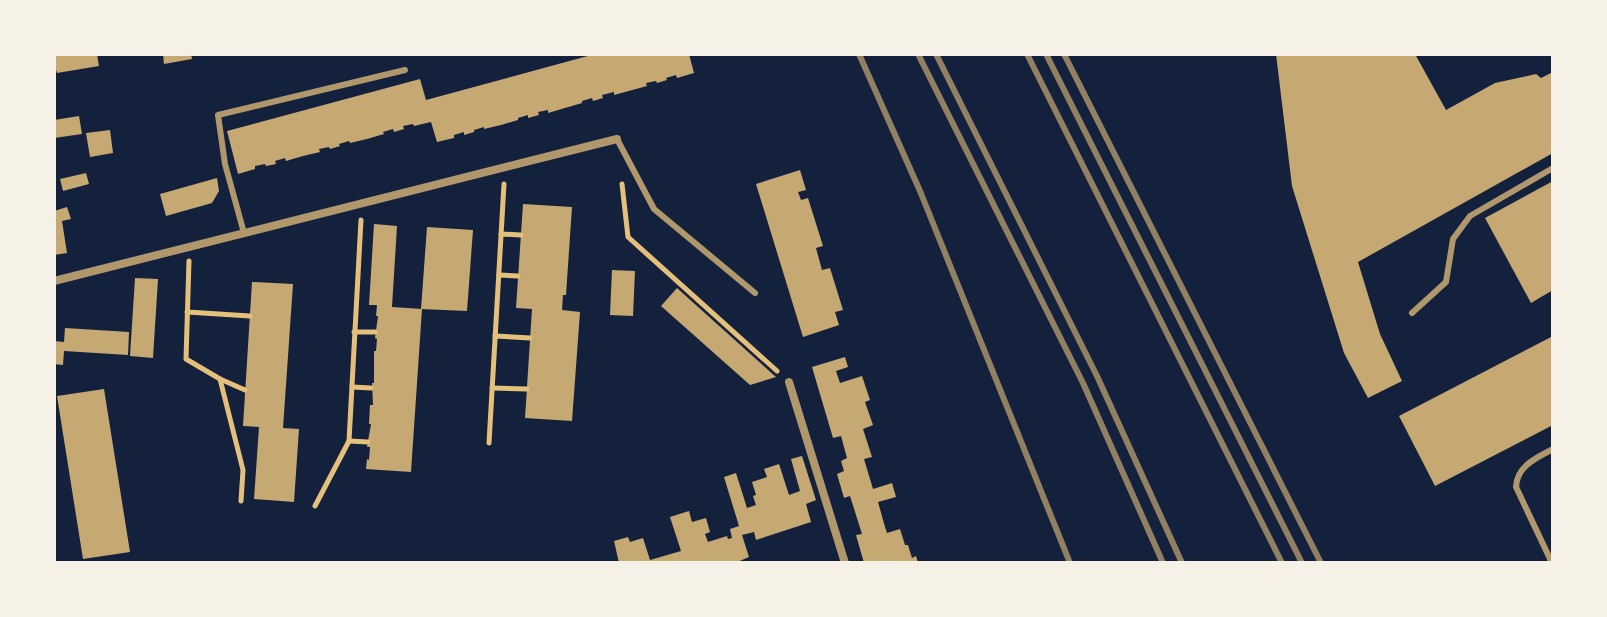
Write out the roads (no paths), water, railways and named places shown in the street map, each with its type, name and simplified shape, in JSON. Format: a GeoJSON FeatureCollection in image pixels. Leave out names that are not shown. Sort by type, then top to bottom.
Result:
{"type":"FeatureCollection","features":[{"type":"Feature","properties":{"kind":"street"},"geometry":{"type":"LineString","coordinates":[[54,281],[617,139]]}},
{"type":"Feature","properties":{"kind":"street"},"geometry":{"type":"LineString","coordinates":[[789,382],[844,563]]}},
{"type":"Feature","properties":{"kind":"lane"},"geometry":{"type":"LineString","coordinates":[[244,233],[225,164],[218,115],[405,70]]}},
{"type":"Feature","properties":{"kind":"lane"},"geometry":{"type":"LineString","coordinates":[[617,139],[654,209],[755,293]]}},
{"type":"Feature","properties":{"kind":"lane"},"geometry":{"type":"LineString","coordinates":[[1412,313],[1446,282],[1453,239],[1470,216],[1553,168]]}},
{"type":"Feature","properties":{"kind":"lane"},"geometry":{"type":"LineString","coordinates":[[1552,563],[1516,487],[1516,479],[1522,468],[1553,449]]}},
{"type":"Feature","properties":{"kind":"railway"},"geometry":{"type":"LineString","coordinates":[[859,54],[920,191],[1070,563]]}},
{"type":"Feature","properties":{"kind":"railway"},"geometry":{"type":"LineString","coordinates":[[918,54],[1083,383],[1163,563]]}},
{"type":"Feature","properties":{"kind":"railway"},"geometry":{"type":"LineString","coordinates":[[936,54],[1097,376],[1182,563]]}},
{"type":"Feature","properties":{"kind":"railway"},"geometry":{"type":"LineString","coordinates":[[1027,54],[1282,563]]}},
{"type":"Feature","properties":{"kind":"railway"},"geometry":{"type":"LineString","coordinates":[[1046,54],[1302,563]]}},
{"type":"Feature","properties":{"kind":"railway"},"geometry":{"type":"LineString","coordinates":[[1064,54],[1321,563]]}}]}
